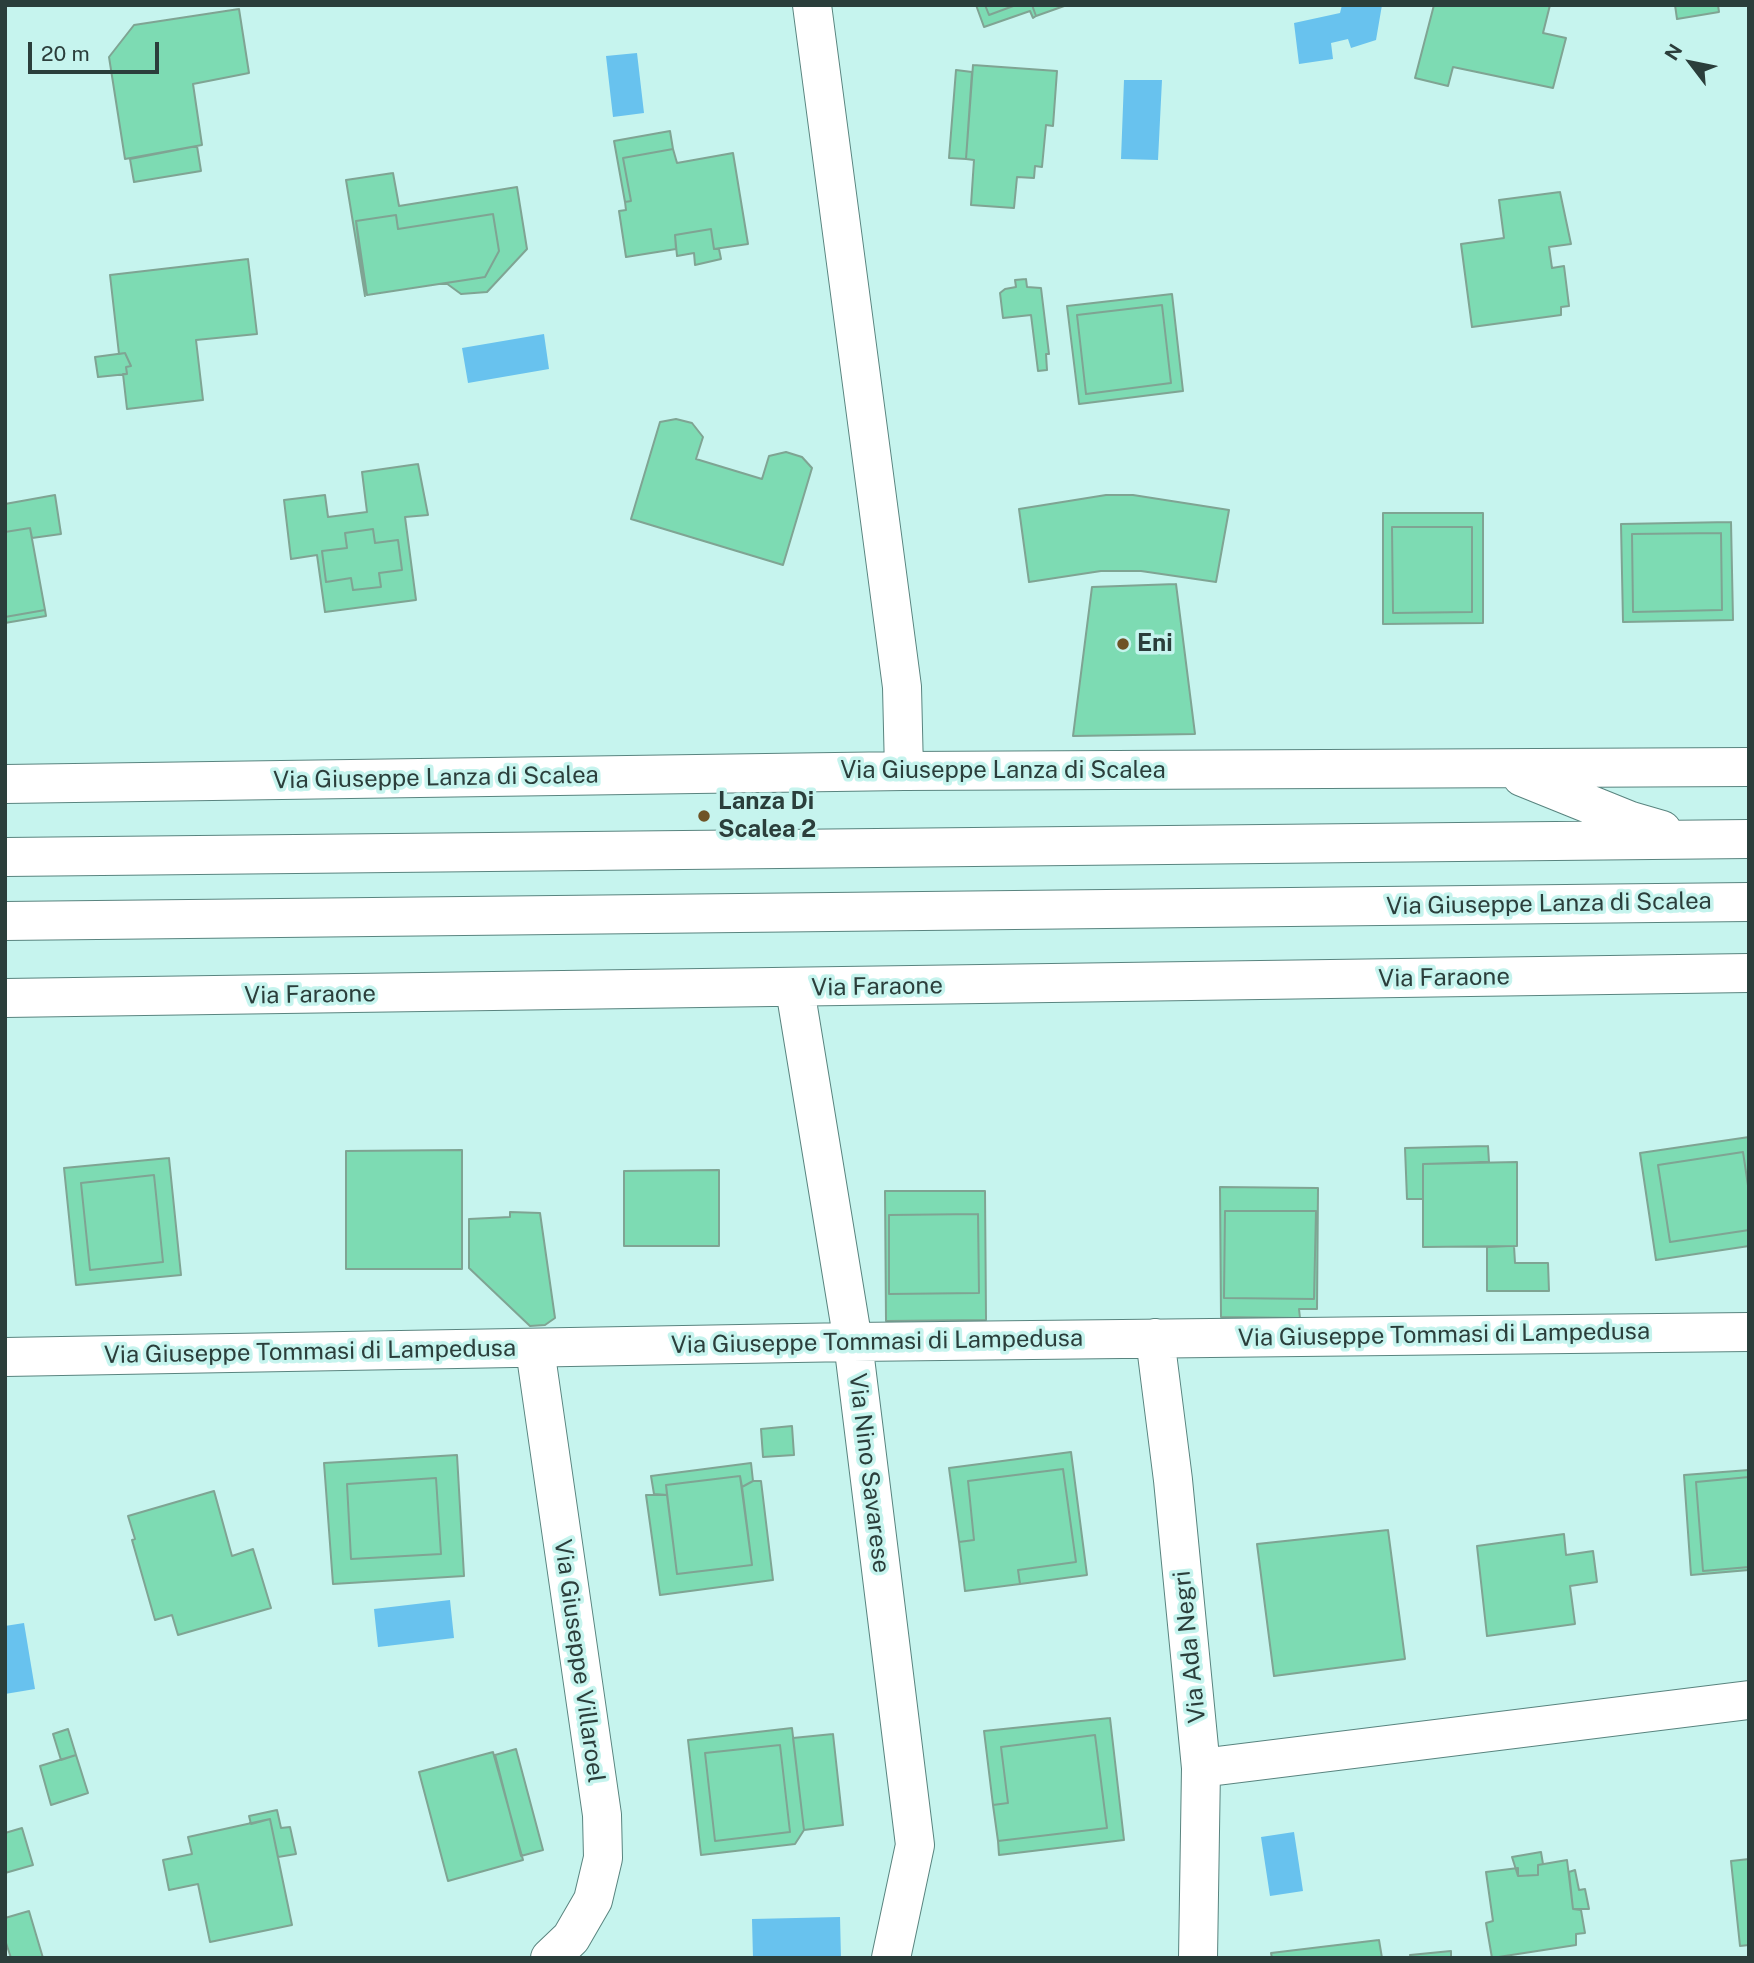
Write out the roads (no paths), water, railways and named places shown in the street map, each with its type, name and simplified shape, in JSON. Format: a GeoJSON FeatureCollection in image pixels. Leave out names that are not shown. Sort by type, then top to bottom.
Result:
{"type":"FeatureCollection","features":[{"type":"Feature","properties":{"kind":"street"},"geometry":{"type":"LineString","coordinates":[[812,5],[902,687],[904,771]]}},
{"type":"Feature","properties":{"kind":"street","name":"Via Giuseppe Lanza di Scalea"},"geometry":{"type":"LineString","coordinates":[[5,783],[904,771],[1749,767]]}},
{"type":"Feature","properties":{"kind":"street"},"geometry":{"type":"LineString","coordinates":[[1484,770],[1529,778],[1631,821],[1730,839]]}},
{"type":"Feature","properties":{"kind":"street"},"geometry":{"type":"LineString","coordinates":[[5,857],[1730,839]]}},
{"type":"Feature","properties":{"kind":"street","name":"Via Giuseppe Lanza di Scalea"},"geometry":{"type":"LineString","coordinates":[[5,921],[1749,902]]}},
{"type":"Feature","properties":{"kind":"street","name":"Via Faraone"},"geometry":{"type":"LineString","coordinates":[[5,998],[795,989],[1749,973]]}},
{"type":"Feature","properties":{"kind":"street","name":"Via Nino Savarese"},"geometry":{"type":"LineString","coordinates":[[795,989],[853,1342],[915,1845],[891,1958]]}},
{"type":"Feature","properties":{"kind":"street","name":"Via Giuseppe Tommasi di Lampedusa"},"geometry":{"type":"LineString","coordinates":[[5,1357],[853,1342],[1749,1332]]}},
{"type":"Feature","properties":{"kind":"street","name":"Via Ada Negri"},"geometry":{"type":"LineString","coordinates":[[1156,1338],[1173,1480],[1201,1768],[1198,1958]]}},
{"type":"Feature","properties":{"kind":"street","name":"Via Giuseppe Villaroel"},"geometry":{"type":"LineString","coordinates":[[535,1349],[602,1815],[603,1858],[593,1900],[571,1938],[551,1958]]}},
{"type":"Feature","properties":{"kind":"street"},"geometry":{"type":"LineString","coordinates":[[1201,1768],[1749,1700]]}},
{"type":"Feature","properties":{"kind":"water"},"geometry":{"type":"Polygon","coordinates":[[[1342,5],[1382,5],[1376,40],[1351,48],[1348,39],[1331,43],[1333,59],[1299,64],[1294,23],[1340,13],[1342,5]]]}},
{"type":"Feature","properties":{"kind":"water"},"geometry":{"type":"Polygon","coordinates":[[[637,53],[644,113],[613,117],[606,56],[637,53]]]}},
{"type":"Feature","properties":{"kind":"water"},"geometry":{"type":"Polygon","coordinates":[[[1124,80],[1162,80],[1158,160],[1121,159],[1124,80]]]}},
{"type":"Feature","properties":{"kind":"water"},"geometry":{"type":"Polygon","coordinates":[[[544,334],[549,369],[468,383],[462,348],[544,334]]]}},
{"type":"Feature","properties":{"kind":"water"},"geometry":{"type":"Polygon","coordinates":[[[450,1600],[454,1638],[378,1647],[374,1609],[450,1600]]]}},
{"type":"Feature","properties":{"kind":"water"},"geometry":{"type":"Polygon","coordinates":[[[24,1623],[35,1689],[5,1694],[5,1626],[24,1623]]]}},
{"type":"Feature","properties":{"kind":"water"},"geometry":{"type":"Polygon","coordinates":[[[1294,1832],[1303,1891],[1270,1896],[1261,1837],[1294,1832]]]}},
{"type":"Feature","properties":{"kind":"water"},"geometry":{"type":"Polygon","coordinates":[[[840,1917],[841,1958],[753,1958],[752,1919],[840,1917]]]}},
{"type":"Feature","properties":{"kind":"place","name":"Eni"},"geometry":{"type":"Point","coordinates":[1123,644]}},
{"type":"Feature","properties":{"kind":"place","name":"Lanza Di Scalea 2"},"geometry":{"type":"Point","coordinates":[704,816]}}]}
